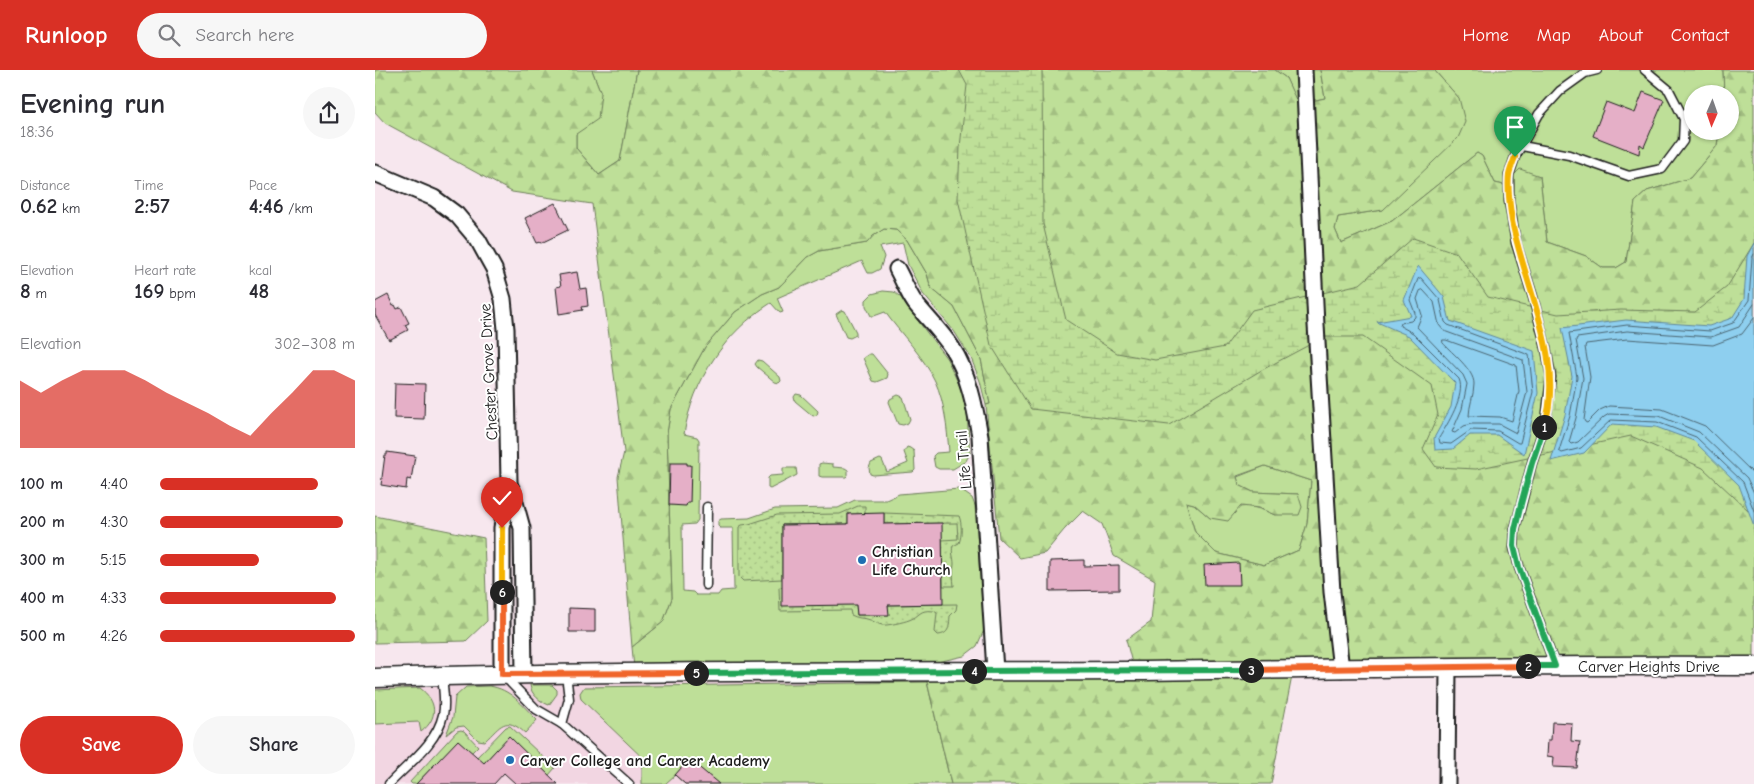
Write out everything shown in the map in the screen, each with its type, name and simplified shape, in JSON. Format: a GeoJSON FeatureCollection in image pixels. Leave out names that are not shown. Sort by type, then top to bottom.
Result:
{"type":"FeatureCollection","features":[{"type":"Feature","properties":{"kind":"street"},"geometry":{"type":"LineString","coordinates":[[1303,70],[1315,325],[1332,592],[1341,669]]}},
{"type":"Feature","properties":{"kind":"street","name":"Chester Grove Drive"},"geometry":{"type":"LineString","coordinates":[[375,173],[434,198],[457,216],[478,240],[494,269],[503,299],[506,328],[509,482],[502,528],[502,674]]}},
{"type":"Feature","properties":{"kind":"street","name":"Life Trail"},"geometry":{"type":"LineString","coordinates":[[897,269],[915,302],[953,349],[967,380],[976,408],[980,436],[995,671]]}},
{"type":"Feature","properties":{"kind":"street","name":"Chester Grove Drive"},"geometry":{"type":"LineString","coordinates":[[509,482],[522,528],[524,674]]}},
{"type":"Feature","properties":{"kind":"street","name":"Carver Heights Drive"},"geometry":{"type":"LineString","coordinates":[[375,678],[502,674],[1754,666]]}},
{"type":"Feature","properties":{"kind":"street"},"geometry":{"type":"LineString","coordinates":[[1447,784],[1448,667]]}},
{"type":"Feature","properties":{"kind":"lane"},"geometry":{"type":"LineString","coordinates":[[1555,666],[1521,574],[1514,546],[1515,529],[1530,471],[1546,421],[1551,377],[1535,305],[1516,243],[1509,201],[1509,175],[1515,157],[1539,114],[1560,91],[1585,73],[1597,70]]}},
{"type":"Feature","properties":{"kind":"lane"},"geometry":{"type":"LineString","coordinates":[[1522,146],[1569,155],[1629,176],[1662,169],[1683,141],[1684,119],[1669,90],[1645,70]]}},
{"type":"Feature","properties":{"kind":"lane"},"geometry":{"type":"LineString","coordinates":[[706,585],[707,507]]}},
{"type":"Feature","properties":{"kind":"lane"},"geometry":{"type":"LineString","coordinates":[[502,674],[536,709],[562,724],[629,784]]}},
{"type":"Feature","properties":{"kind":"lane"},"geometry":{"type":"LineString","coordinates":[[562,724],[569,699],[566,674]]}},
{"type":"Feature","properties":{"kind":"lane"},"geometry":{"type":"LineString","coordinates":[[389,784],[438,730],[444,713],[443,676]]}},
{"type":"Feature","properties":{"kind":"shaded area","name":"Carver College and Career Academy"},"geometry":{"type":"Polygon","coordinates":[[[925,673],[951,784],[375,784],[375,684],[925,673]]]}},
{"type":"Feature","properties":{"kind":"green space"},"geometry":{"type":"Polygon","coordinates":[[[375,70],[592,70],[601,93],[598,119],[576,134],[576,148],[599,175],[620,161],[637,70],[1275,70],[1286,78],[1298,104],[1325,98],[1320,70],[1434,70],[1459,98],[1465,122],[1458,138],[1383,210],[1338,217],[1335,229],[1341,243],[1392,221],[1477,153],[1482,156],[1495,183],[1504,185],[1520,169],[1540,176],[1547,242],[1586,256],[1603,268],[1616,268],[1626,262],[1635,202],[1647,191],[1690,178],[1717,146],[1718,140],[1739,140],[1739,85],[1724,85],[1723,70],[1754,70],[1754,658],[1132,663],[1126,640],[1151,622],[1155,580],[1114,556],[1102,524],[1083,511],[1045,553],[1020,558],[999,538],[986,405],[990,404],[981,359],[954,307],[931,288],[927,274],[907,240],[896,230],[884,229],[873,236],[867,243],[819,251],[808,257],[779,287],[762,294],[735,312],[705,347],[671,409],[667,433],[672,598],[663,622],[632,647],[618,477],[624,452],[592,204],[512,192],[385,123],[375,112],[375,70]],[[1265,466],[1237,476],[1239,485],[1253,492],[1298,494],[1302,507],[1299,515],[1275,515],[1259,508],[1241,506],[1228,521],[1210,518],[1194,504],[1186,502],[1195,532],[1216,553],[1264,565],[1299,550],[1307,524],[1311,481],[1265,466]]]}},
{"type":"Feature","properties":{"kind":"green space"},"geometry":{"type":"Polygon","coordinates":[[[592,70],[637,70],[620,161],[599,175],[576,148],[576,134],[601,93],[592,70]]]}},
{"type":"Feature","properties":{"kind":"green space"},"geometry":{"type":"Polygon","coordinates":[[[959,70],[1042,70],[1043,224],[1066,320],[1117,353],[1155,360],[1225,347],[1252,310],[1360,284],[1413,238],[1457,253],[1488,297],[1558,314],[1621,310],[1695,312],[1727,287],[1754,243],[1748,510],[1703,468],[1631,436],[1476,469],[1436,467],[1423,449],[1438,415],[1432,386],[1363,337],[1324,337],[1260,371],[1169,425],[1031,409],[991,345],[958,199],[960,147],[967,85],[959,70]]]}},
{"type":"Feature","properties":{"kind":"green space"},"geometry":{"type":"Polygon","coordinates":[[[1275,70],[1320,70],[1325,98],[1297,104],[1286,78],[1275,70]]]}},
{"type":"Feature","properties":{"kind":"green space"},"geometry":{"type":"Polygon","coordinates":[[[1434,70],[1723,70],[1724,85],[1684,85],[1684,140],[1718,140],[1717,146],[1690,178],[1647,191],[1635,202],[1626,262],[1616,268],[1603,268],[1586,256],[1547,242],[1540,176],[1504,185],[1495,183],[1482,156],[1477,153],[1392,221],[1341,243],[1335,229],[1338,217],[1383,210],[1459,98],[1434,70]]]}},
{"type":"Feature","properties":{"kind":"green space"},"geometry":{"type":"Polygon","coordinates":[[[884,229],[896,230],[907,240],[927,274],[931,288],[954,307],[981,359],[990,404],[986,405],[980,381],[971,358],[954,331],[923,294],[908,265],[903,243],[880,247],[884,257],[880,269],[872,273],[868,273],[862,261],[777,298],[783,312],[780,313],[771,303],[739,328],[703,376],[688,414],[684,434],[697,437],[699,440],[698,520],[695,524],[682,525],[683,591],[693,592],[696,595],[718,595],[721,591],[734,590],[733,528],[720,528],[718,521],[721,519],[749,518],[775,509],[838,508],[855,500],[886,500],[899,494],[959,489],[972,498],[975,506],[984,630],[977,646],[964,656],[924,665],[634,668],[632,647],[663,622],[672,598],[667,433],[671,409],[705,347],[735,312],[762,294],[779,287],[808,257],[819,251],[867,243],[873,236],[884,229]]]}},
{"type":"Feature","properties":{"kind":"green space"},"geometry":{"type":"Polygon","coordinates":[[[883,291],[894,292],[904,300],[947,359],[962,391],[967,415],[970,453],[966,461],[953,469],[939,469],[935,467],[933,456],[936,453],[949,452],[943,407],[935,381],[918,354],[885,312],[871,316],[866,306],[866,300],[872,294],[883,291]]]}},
{"type":"Feature","properties":{"kind":"green space"},"geometry":{"type":"Polygon","coordinates":[[[842,310],[845,311],[856,332],[856,335],[850,338],[846,337],[836,314],[842,310]]]}},
{"type":"Feature","properties":{"kind":"green space"},"geometry":{"type":"Polygon","coordinates":[[[872,354],[888,374],[887,378],[877,382],[873,381],[863,358],[872,354]]]}},
{"type":"Feature","properties":{"kind":"green space"},"geometry":{"type":"Polygon","coordinates":[[[758,360],[762,361],[780,377],[781,381],[779,383],[775,382],[757,367],[755,364],[758,360]]]}},
{"type":"Feature","properties":{"kind":"green space"},"geometry":{"type":"Polygon","coordinates":[[[796,394],[801,395],[818,411],[817,415],[813,416],[795,401],[794,397],[796,394]]]}},
{"type":"Feature","properties":{"kind":"green space"},"geometry":{"type":"Polygon","coordinates":[[[898,395],[903,397],[910,419],[908,423],[903,425],[898,424],[889,402],[890,399],[898,395]]]}},
{"type":"Feature","properties":{"kind":"green space"},"geometry":{"type":"Polygon","coordinates":[[[907,447],[914,451],[915,470],[913,472],[870,474],[869,468],[871,463],[880,459],[887,472],[908,463],[904,452],[907,447]]]}},
{"type":"Feature","properties":{"kind":"green space"},"geometry":{"type":"Polygon","coordinates":[[[819,464],[833,464],[833,467],[845,468],[848,470],[848,475],[846,477],[819,476],[819,464]]]}},
{"type":"Feature","properties":{"kind":"green space"},"geometry":{"type":"Polygon","coordinates":[[[1265,466],[1311,481],[1307,524],[1299,550],[1264,565],[1216,553],[1195,532],[1186,502],[1194,504],[1210,518],[1242,507],[1256,508],[1275,515],[1298,494],[1253,492],[1239,485],[1237,477],[1265,466]]]}},
{"type":"Feature","properties":{"kind":"green space"},"geometry":{"type":"Polygon","coordinates":[[[783,468],[796,468],[797,475],[770,489],[768,488],[768,478],[770,476],[783,475],[783,468]]]}},
{"type":"Feature","properties":{"kind":"green space"},"geometry":{"type":"Polygon","coordinates":[[[858,506],[865,506],[865,514],[848,514],[848,524],[782,525],[782,579],[743,581],[739,577],[739,527],[742,525],[777,515],[840,514],[858,506]]]}},
{"type":"Feature","properties":{"kind":"green space"},"geometry":{"type":"Polygon","coordinates":[[[884,513],[959,516],[961,537],[959,543],[952,548],[954,586],[943,586],[942,540],[958,539],[957,523],[884,524],[884,513]]]}},
{"type":"Feature","properties":{"kind":"green space"},"geometry":{"type":"Polygon","coordinates":[[[375,516],[484,538],[487,621],[466,641],[375,643],[375,516]]]}},
{"type":"Feature","properties":{"kind":"green space"},"geometry":{"type":"Polygon","coordinates":[[[779,587],[856,605],[857,615],[888,615],[888,605],[957,604],[956,610],[950,616],[947,631],[938,635],[935,632],[937,613],[934,611],[925,611],[909,620],[884,625],[853,616],[850,610],[780,611],[779,587]]]}},
{"type":"Feature","properties":{"kind":"green space"},"geometry":{"type":"Polygon","coordinates":[[[1293,671],[1271,784],[951,784],[925,673],[1293,671]]]}},
{"type":"Feature","properties":{"kind":"green space"},"geometry":{"type":"Polygon","coordinates":[[[927,682],[951,784],[685,784],[675,775],[665,784],[642,784],[642,768],[648,763],[581,699],[580,693],[584,687],[927,682]]]}},
{"type":"Feature","properties":{"kind":"green space"},"geometry":{"type":"Polygon","coordinates":[[[530,685],[552,685],[557,690],[557,694],[549,705],[537,698],[532,692],[530,685]]]}},
{"type":"Feature","properties":{"kind":"green space"},"geometry":{"type":"Polygon","coordinates":[[[489,686],[504,690],[510,694],[537,720],[525,733],[513,725],[503,725],[485,741],[478,740],[464,726],[456,727],[446,735],[453,717],[455,697],[466,687],[489,686]]]}},
{"type":"Feature","properties":{"kind":"green space"},"geometry":{"type":"Polygon","coordinates":[[[420,688],[430,698],[434,710],[431,721],[421,732],[419,722],[375,724],[375,690],[420,688]]]}},
{"type":"Feature","properties":{"kind":"green space"},"geometry":{"type":"Polygon","coordinates":[[[510,726],[555,768],[549,775],[509,737],[483,764],[476,758],[506,727],[510,726]]]}},
{"type":"Feature","properties":{"kind":"green space"},"geometry":{"type":"Polygon","coordinates":[[[461,730],[478,746],[471,753],[458,741],[416,784],[412,784],[410,782],[457,731],[461,730]]]}},
{"type":"Feature","properties":{"kind":"water"},"geometry":{"type":"Polygon","coordinates":[[[1754,243],[1754,526],[1739,485],[1694,441],[1656,427],[1612,424],[1584,453],[1551,461],[1565,415],[1572,376],[1562,328],[1626,320],[1709,326],[1732,318],[1744,299],[1747,256],[1754,243]]]}},
{"type":"Feature","properties":{"kind":"water"},"geometry":{"type":"Polygon","coordinates":[[[1418,266],[1444,297],[1450,321],[1534,351],[1538,393],[1524,454],[1497,435],[1470,435],[1453,449],[1435,450],[1434,438],[1451,407],[1455,383],[1409,336],[1377,322],[1411,316],[1404,300],[1418,266]]]}},
{"type":"Feature","properties":{"kind":"building"},"geometry":{"type":"Polygon","coordinates":[[[1643,92],[1664,100],[1644,147],[1640,144],[1639,154],[1593,136],[1606,102],[1635,113],[1643,92]]]}},
{"type":"Feature","properties":{"kind":"building"},"geometry":{"type":"Polygon","coordinates":[[[555,203],[568,230],[541,243],[537,243],[525,218],[555,203]]]}},
{"type":"Feature","properties":{"kind":"building"},"geometry":{"type":"Polygon","coordinates":[[[577,272],[580,289],[586,288],[588,306],[582,307],[583,310],[559,314],[556,287],[561,286],[559,275],[577,272]]]}},
{"type":"Feature","properties":{"kind":"building"},"geometry":{"type":"Polygon","coordinates":[[[388,295],[393,306],[395,305],[397,309],[401,307],[409,323],[405,325],[408,330],[389,340],[375,315],[375,302],[388,295]]]}},
{"type":"Feature","properties":{"kind":"building"},"geometry":{"type":"Polygon","coordinates":[[[395,383],[425,384],[424,419],[394,418],[395,383]]]}},
{"type":"Feature","properties":{"kind":"building"},"geometry":{"type":"Polygon","coordinates":[[[387,452],[415,456],[411,480],[407,479],[406,489],[381,485],[387,452]]]}},
{"type":"Feature","properties":{"kind":"building"},"geometry":{"type":"Polygon","coordinates":[[[670,463],[687,463],[687,465],[691,465],[690,503],[687,503],[686,506],[669,505],[670,463]]]}},
{"type":"Feature","properties":{"kind":"building","name":"Christian Life Church"},"geometry":{"type":"Polygon","coordinates":[[[884,513],[884,524],[942,523],[943,604],[888,605],[889,615],[857,615],[856,605],[782,606],[782,525],[848,524],[848,514],[884,513]]]}},
{"type":"Feature","properties":{"kind":"building"},"geometry":{"type":"Polygon","coordinates":[[[1084,560],[1084,566],[1119,565],[1119,590],[1050,591],[1050,561],[1084,560]]]}},
{"type":"Feature","properties":{"kind":"building"},"geometry":{"type":"Polygon","coordinates":[[[1239,563],[1240,585],[1205,585],[1204,565],[1239,563]]]}},
{"type":"Feature","properties":{"kind":"building"},"geometry":{"type":"Polygon","coordinates":[[[569,608],[595,609],[595,632],[569,632],[569,608]]]}},
{"type":"Feature","properties":{"kind":"building"},"geometry":{"type":"Polygon","coordinates":[[[1552,722],[1572,723],[1571,741],[1580,742],[1577,768],[1553,767],[1554,757],[1547,756],[1548,740],[1551,740],[1552,722]]]}},
{"type":"Feature","properties":{"kind":"building","name":"Carver College and Career Academy"},"geometry":{"type":"Polygon","coordinates":[[[509,736],[558,784],[516,784],[504,773],[494,784],[416,784],[458,740],[484,763],[509,736]]]}},
{"type":"Feature","properties":{"kind":"building"},"geometry":{"type":"Polygon","coordinates":[[[689,759],[719,784],[685,784],[675,775],[689,759]]]}},
{"type":"Feature","properties":{"kind":"place","name":"Christian Life Church"},"geometry":{"type":"Point","coordinates":[862,560]}},
{"type":"Feature","properties":{"kind":"place","name":"Carver College and Career Academy"},"geometry":{"type":"Point","coordinates":[510,760]}},
{"type":"Feature","properties":{"kind":"route"},"geometry":{"type":"LineString","coordinates":[[502,528],[502,674],[1274,670],[1555,666],[1519,567],[1514,546],[1515,529],[1532,463],[1546,421],[1551,377],[1533,297],[1516,243],[1509,201],[1509,175],[1515,157]]}}]}
